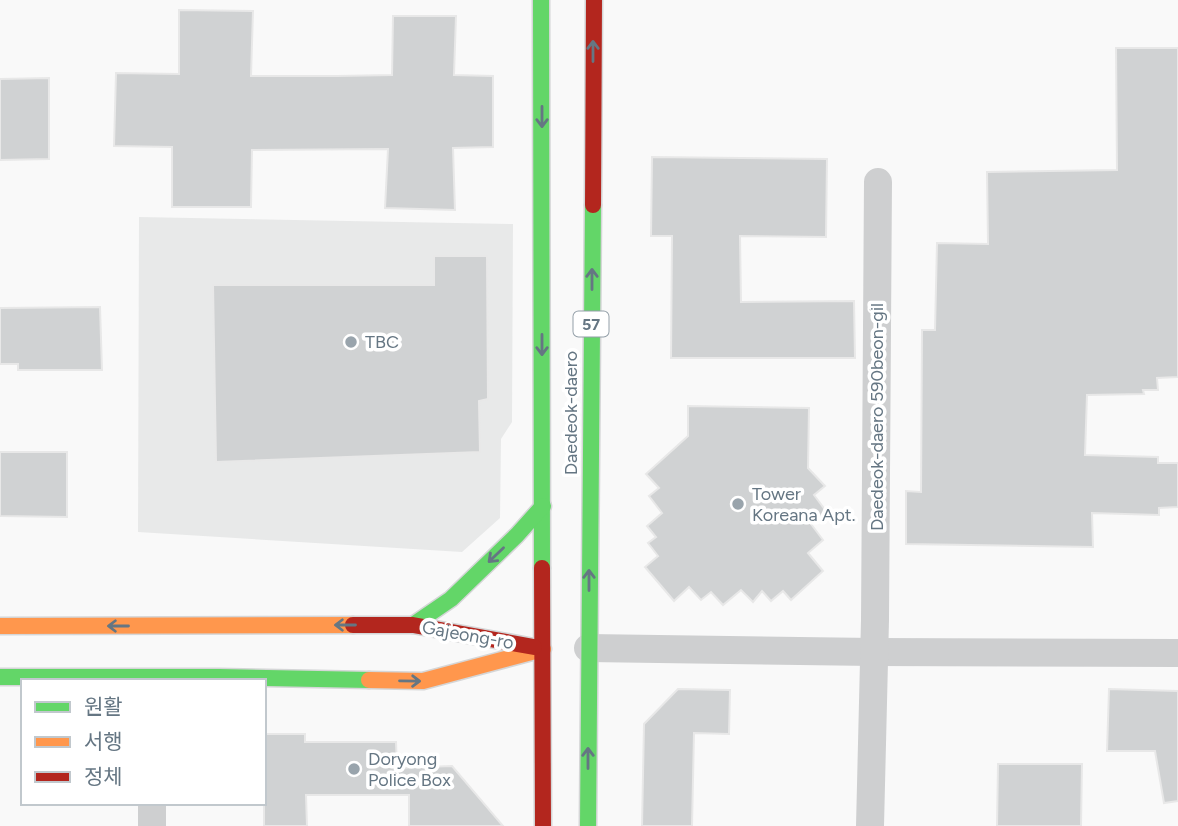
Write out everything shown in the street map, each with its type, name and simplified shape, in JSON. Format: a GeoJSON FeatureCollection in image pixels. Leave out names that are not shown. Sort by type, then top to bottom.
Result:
{"type":"FeatureCollection","features":[{"type":"Feature","properties":{"kind":"main road","name":"Daedeok-daero"},"geometry":{"type":"LineString","coordinates":[[541,0],[542,826]]}},
{"type":"Feature","properties":{"kind":"main road","name":"Daedeok-daero"},"geometry":{"type":"LineString","coordinates":[[588,826],[594,0]]}},
{"type":"Feature","properties":{"kind":"main road"},"geometry":{"type":"LineString","coordinates":[[413,625],[451,599],[543,506]]}},
{"type":"Feature","properties":{"kind":"main road","name":"Gajeong-ro"},"geometry":{"type":"LineString","coordinates":[[0,626],[413,625],[543,649]]}},
{"type":"Feature","properties":{"kind":"main road","name":"Gajeong-ro"},"geometry":{"type":"LineString","coordinates":[[266,680],[423,681],[543,649]]}},
{"type":"Feature","properties":{"kind":"main road","name":"Gajeong-ro"},"geometry":{"type":"LineString","coordinates":[[0,677],[154,679]]}},
{"type":"Feature","properties":{"kind":"street","name":"Daedeok-daero 590beon-gil"},"geometry":{"type":"LineString","coordinates":[[870,826],[878,182]]}},
{"type":"Feature","properties":{"kind":"street"},"geometry":{"type":"LineString","coordinates":[[589,648],[1178,653]]}},
{"type":"Feature","properties":{"kind":"street"},"geometry":{"type":"LineString","coordinates":[[152,805],[152,826]]}},
{"type":"Feature","properties":{"kind":"shaded area"},"geometry":{"type":"Polygon","coordinates":[[[139,217],[513,224],[512,422],[501,439],[500,518],[462,552],[138,532],[139,217]]]}},
{"type":"Feature","properties":{"kind":"building"},"geometry":{"type":"Polygon","coordinates":[[[179,10],[253,11],[251,76],[392,75],[393,16],[456,16],[454,75],[493,76],[493,147],[453,148],[455,210],[385,208],[388,149],[252,150],[251,207],[172,207],[172,147],[114,146],[116,73],[179,74],[179,10]]]}},
{"type":"Feature","properties":{"kind":"building"},"geometry":{"type":"Polygon","coordinates":[[[1116,48],[1178,48],[1178,377],[1157,378],[1158,390],[1143,390],[1144,394],[1087,395],[1085,455],[1158,457],[1158,463],[1178,463],[1178,507],[1159,508],[1159,515],[1092,513],[1093,547],[906,544],[906,491],[921,492],[922,330],[935,330],[937,243],[988,244],[987,172],[1117,170],[1116,48]]]}},
{"type":"Feature","properties":{"kind":"building"},"geometry":{"type":"Polygon","coordinates":[[[49,78],[49,159],[0,160],[0,79],[49,78]]]}},
{"type":"Feature","properties":{"kind":"building"},"geometry":{"type":"Polygon","coordinates":[[[652,157],[827,159],[826,237],[740,236],[741,302],[854,301],[855,358],[671,358],[672,236],[651,236],[652,157]]]}},
{"type":"Feature","properties":{"kind":"building","name":"TBC"},"geometry":{"type":"Polygon","coordinates":[[[434,256],[487,256],[488,399],[479,401],[480,452],[216,462],[213,285],[434,285],[434,256]]]}},
{"type":"Feature","properties":{"kind":"building"},"geometry":{"type":"Polygon","coordinates":[[[100,307],[102,370],[18,370],[18,364],[0,364],[0,308],[100,307]]]}},
{"type":"Feature","properties":{"kind":"building","name":"Tower Koreana Apt."},"geometry":{"type":"Polygon","coordinates":[[[688,406],[809,408],[808,468],[825,486],[814,495],[826,511],[811,524],[823,540],[808,553],[823,571],[791,600],[783,591],[771,601],[762,591],[753,602],[741,590],[723,605],[711,592],[701,600],[689,587],[674,601],[645,567],[658,556],[648,543],[656,537],[647,526],[662,513],[649,496],[659,488],[646,474],[688,436],[688,406]]]}},
{"type":"Feature","properties":{"kind":"building"},"geometry":{"type":"Polygon","coordinates":[[[0,452],[67,452],[67,517],[0,516],[0,452]]]}},
{"type":"Feature","properties":{"kind":"building"},"geometry":{"type":"Polygon","coordinates":[[[678,689],[730,690],[729,734],[694,733],[692,826],[642,826],[644,724],[678,689]]]}},
{"type":"Feature","properties":{"kind":"building"},"geometry":{"type":"Polygon","coordinates":[[[1109,689],[1178,691],[1178,801],[1164,803],[1155,751],[1107,751],[1109,689]]]}},
{"type":"Feature","properties":{"kind":"building"},"geometry":{"type":"Polygon","coordinates":[[[266,734],[305,734],[305,742],[396,742],[397,768],[452,766],[503,826],[409,826],[409,795],[306,795],[307,826],[264,826],[266,734]]]}},
{"type":"Feature","properties":{"kind":"building"},"geometry":{"type":"Polygon","coordinates":[[[998,764],[1082,764],[1081,826],[997,826],[998,764]]]}},
{"type":"Feature","properties":{"kind":"traffic: fast"},"geometry":{"type":"LineString","coordinates":[[541,0],[542,568]]}},
{"type":"Feature","properties":{"kind":"traffic: fast"},"geometry":{"type":"LineString","coordinates":[[588,826],[593,205]]}},
{"type":"Feature","properties":{"kind":"traffic: fast"},"geometry":{"type":"LineString","coordinates":[[413,625],[451,599],[543,506]]}},
{"type":"Feature","properties":{"kind":"traffic: fast"},"geometry":{"type":"LineString","coordinates":[[0,677],[369,680]]}},
{"type":"Feature","properties":{"kind":"traffic: slow"},"geometry":{"type":"LineString","coordinates":[[0,626],[353,625]]}},
{"type":"Feature","properties":{"kind":"traffic: slow"},"geometry":{"type":"LineString","coordinates":[[369,680],[423,681],[543,649]]}},
{"type":"Feature","properties":{"kind":"traffic: jam"},"geometry":{"type":"LineString","coordinates":[[593,205],[594,0]]}},
{"type":"Feature","properties":{"kind":"traffic: jam"},"geometry":{"type":"LineString","coordinates":[[542,568],[543,826]]}},
{"type":"Feature","properties":{"kind":"traffic: jam"},"geometry":{"type":"LineString","coordinates":[[353,625],[413,625],[534,647]]}},
{"type":"Feature","properties":{"kind":"place","name":"TBC"},"geometry":{"type":"Point","coordinates":[351,342]}},
{"type":"Feature","properties":{"kind":"place","name":"Tower Koreana Apt."},"geometry":{"type":"Point","coordinates":[738,504]}},
{"type":"Feature","properties":{"kind":"place","name":"Doryong Police Box"},"geometry":{"type":"Point","coordinates":[354,769]}}]}
